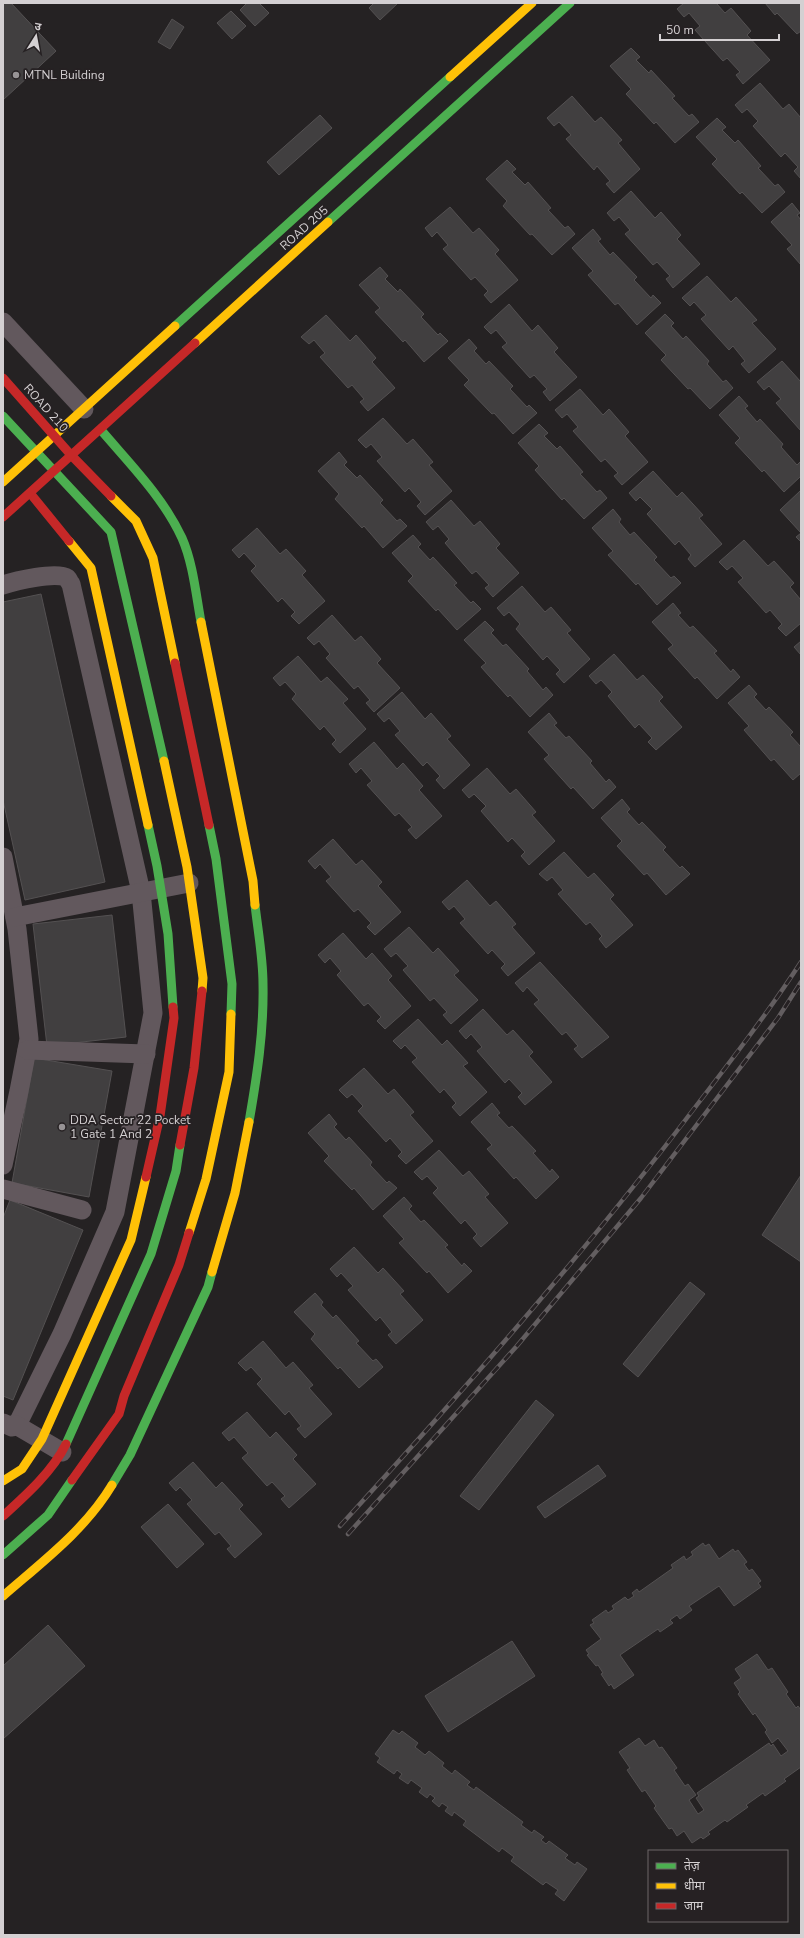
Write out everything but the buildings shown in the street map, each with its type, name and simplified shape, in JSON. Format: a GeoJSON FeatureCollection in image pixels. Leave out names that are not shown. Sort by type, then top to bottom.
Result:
{"type":"FeatureCollection","features":[{"type":"Feature","properties":{"kind":"main road","name":"ROAD 205"},"geometry":{"type":"LineString","coordinates":[[3,482],[10,471],[36,452],[54,436],[532,3]]}},
{"type":"Feature","properties":{"kind":"main road","name":"ROAD 205"},"geometry":{"type":"LineString","coordinates":[[3,518],[54,470],[101,430],[570,3]]}},
{"type":"Feature","properties":{"kind":"main road","name":"ROAD 210"},"geometry":{"type":"LineString","coordinates":[[3,378],[54,436],[136,521],[153,558],[216,859],[232,984],[229,1072],[206,1179],[180,1264],[124,1396],[116,1425],[48,1515],[3,1556]]}},
{"type":"Feature","properties":{"kind":"main road"},"geometry":{"type":"LineString","coordinates":[[3,416],[110,532],[119,561],[189,884],[203,978],[194,1068],[176,1171],[151,1254],[85,1404],[62,1452],[30,1491],[3,1516]]}},
{"type":"Feature","properties":{"kind":"main road"},"geometry":{"type":"LineString","coordinates":[[3,1596],[70,1537],[87,1519],[104,1496],[130,1455],[135,1435],[208,1288],[235,1193],[256,1083],[262,1035],[263,983],[253,881],[189,562],[182,538],[154,492],[101,430]]}},
{"type":"Feature","properties":{"kind":"main road"},"geometry":{"type":"LineString","coordinates":[[3,1481],[22,1469],[42,1439],[131,1240],[160,1116],[174,1018],[168,934],[157,866],[91,568],[30,493]]}},
{"type":"Feature","properties":{"kind":"street"},"geometry":{"type":"LineString","coordinates":[[3,322],[84,409]]}},
{"type":"Feature","properties":{"kind":"street"},"geometry":{"type":"LineString","coordinates":[[3,585],[26,578],[60,576],[67,578],[71,584],[141,892],[153,1013],[115,1212],[62,1334],[10,1424],[42,1439],[62,1452]]}},
{"type":"Feature","properties":{"kind":"street"},"geometry":{"type":"LineString","coordinates":[[3,857],[15,917],[29,1039],[3,1166]]}},
{"type":"Feature","properties":{"kind":"street"},"geometry":{"type":"LineString","coordinates":[[15,917],[161,888],[189,884]]}},
{"type":"Feature","properties":{"kind":"street"},"geometry":{"type":"LineString","coordinates":[[27,1050],[146,1054]]}},
{"type":"Feature","properties":{"kind":"street"},"geometry":{"type":"LineString","coordinates":[[3,1189],[82,1210]]}},
{"type":"Feature","properties":{"kind":"railway"},"geometry":{"type":"LineString","coordinates":[[340,1526],[477,1373],[609,1217],[734,1056],[801,962]]}},
{"type":"Feature","properties":{"kind":"railway"},"geometry":{"type":"LineString","coordinates":[[348,1534],[516,1347],[641,1198],[778,1018],[801,982]]}},
{"type":"Feature","properties":{"kind":"traffic: fast"},"geometry":{"type":"LineString","coordinates":[[328,222],[570,3]]}},
{"type":"Feature","properties":{"kind":"traffic: fast"},"geometry":{"type":"LineString","coordinates":[[175,326],[450,77]]}},
{"type":"Feature","properties":{"kind":"traffic: fast"},"geometry":{"type":"LineString","coordinates":[[3,416],[111,532],[164,761]]}},
{"type":"Feature","properties":{"kind":"traffic: fast"},"geometry":{"type":"LineString","coordinates":[[101,430],[156,495],[182,538],[194,579],[201,622]]}},
{"type":"Feature","properties":{"kind":"traffic: fast"},"geometry":{"type":"LineString","coordinates":[[148,825],[157,866],[168,934],[173,1007]]}},
{"type":"Feature","properties":{"kind":"traffic: fast"},"geometry":{"type":"LineString","coordinates":[[209,825],[216,859],[232,984],[231,1014]]}},
{"type":"Feature","properties":{"kind":"traffic: fast"},"geometry":{"type":"LineString","coordinates":[[249,1122],[255,1088],[263,1002],[263,974],[255,905]]}},
{"type":"Feature","properties":{"kind":"traffic: fast"},"geometry":{"type":"LineString","coordinates":[[66,1444],[151,1254],[176,1171],[180,1145]]}},
{"type":"Feature","properties":{"kind":"traffic: fast"},"geometry":{"type":"LineString","coordinates":[[112,1485],[130,1455],[208,1287],[212,1272]]}},
{"type":"Feature","properties":{"kind":"traffic: fast"},"geometry":{"type":"LineString","coordinates":[[3,1555],[48,1515],[72,1480]]}},
{"type":"Feature","properties":{"kind":"traffic: slow"},"geometry":{"type":"LineString","coordinates":[[450,77],[532,3]]}},
{"type":"Feature","properties":{"kind":"traffic: slow"},"geometry":{"type":"LineString","coordinates":[[195,343],[328,222]]}},
{"type":"Feature","properties":{"kind":"traffic: slow"},"geometry":{"type":"LineString","coordinates":[[3,482],[175,326]]}},
{"type":"Feature","properties":{"kind":"traffic: slow"},"geometry":{"type":"LineString","coordinates":[[111,496],[136,521],[153,558],[175,663]]}},
{"type":"Feature","properties":{"kind":"traffic: slow"},"geometry":{"type":"LineString","coordinates":[[69,541],[91,568],[148,825]]}},
{"type":"Feature","properties":{"kind":"traffic: slow"},"geometry":{"type":"LineString","coordinates":[[201,622],[253,881],[255,905]]}},
{"type":"Feature","properties":{"kind":"traffic: slow"},"geometry":{"type":"LineString","coordinates":[[164,761],[187,867],[203,978],[202,991]]}},
{"type":"Feature","properties":{"kind":"traffic: slow"},"geometry":{"type":"LineString","coordinates":[[189,1233],[206,1179],[229,1072],[231,1014]]}},
{"type":"Feature","properties":{"kind":"traffic: slow"},"geometry":{"type":"LineString","coordinates":[[212,1272],[235,1193],[249,1122]]}},
{"type":"Feature","properties":{"kind":"traffic: slow"},"geometry":{"type":"LineString","coordinates":[[3,1481],[22,1469],[42,1439],[131,1240],[146,1177]]}},
{"type":"Feature","properties":{"kind":"traffic: slow"},"geometry":{"type":"LineString","coordinates":[[3,1596],[48,1558],[76,1531],[89,1517],[112,1485]]}},
{"type":"Feature","properties":{"kind":"traffic: jam"},"geometry":{"type":"LineString","coordinates":[[3,517],[195,343]]}},
{"type":"Feature","properties":{"kind":"traffic: jam"},"geometry":{"type":"LineString","coordinates":[[3,378],[71,455],[111,496]]}},
{"type":"Feature","properties":{"kind":"traffic: jam"},"geometry":{"type":"LineString","coordinates":[[30,493],[69,541]]}},
{"type":"Feature","properties":{"kind":"traffic: jam"},"geometry":{"type":"LineString","coordinates":[[175,663],[209,825]]}},
{"type":"Feature","properties":{"kind":"traffic: jam"},"geometry":{"type":"LineString","coordinates":[[180,1145],[194,1068],[202,991]]}},
{"type":"Feature","properties":{"kind":"traffic: jam"},"geometry":{"type":"LineString","coordinates":[[146,1177],[160,1116],[174,1018],[173,1007]]}},
{"type":"Feature","properties":{"kind":"traffic: jam"},"geometry":{"type":"LineString","coordinates":[[72,1480],[119,1414],[124,1396],[179,1265],[189,1233]]}},
{"type":"Feature","properties":{"kind":"traffic: jam"},"geometry":{"type":"LineString","coordinates":[[3,1516],[29,1492],[54,1464],[66,1444]]}},
{"type":"Feature","properties":{"kind":"place","name":"MTNL Building"},"geometry":{"type":"Point","coordinates":[16,75]}},
{"type":"Feature","properties":{"kind":"place","name":"DDA Sector 22 Pocket 1 Gate 1 And 2"},"geometry":{"type":"Point","coordinates":[62,1127]}}]}
